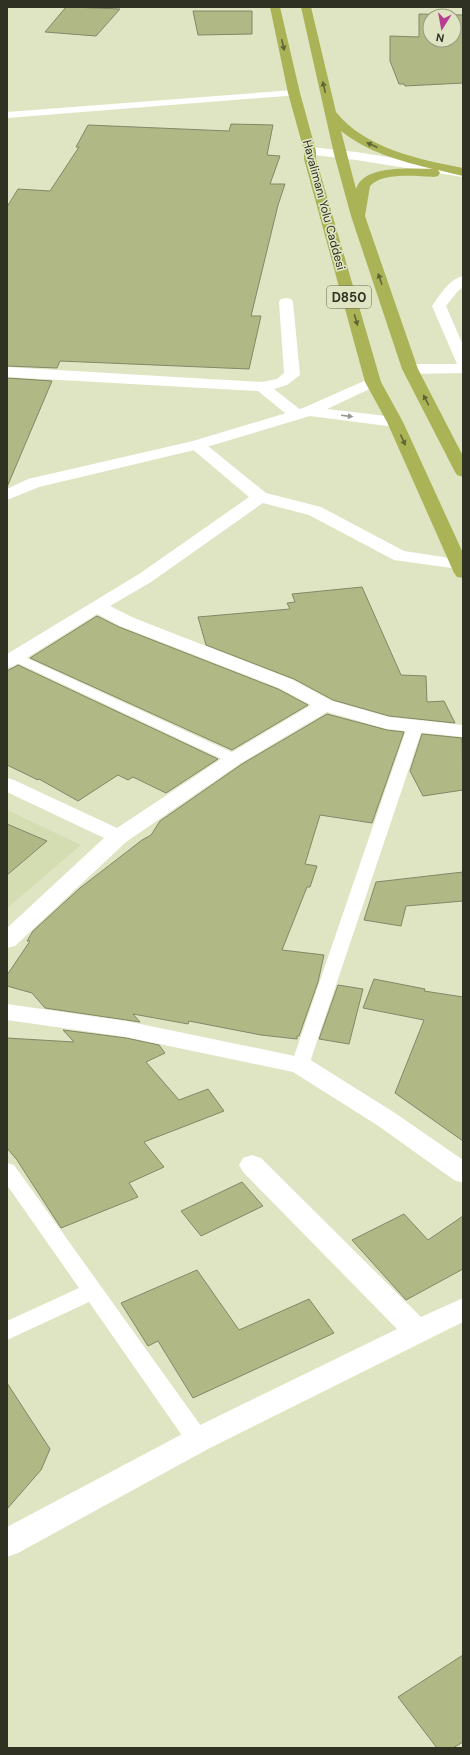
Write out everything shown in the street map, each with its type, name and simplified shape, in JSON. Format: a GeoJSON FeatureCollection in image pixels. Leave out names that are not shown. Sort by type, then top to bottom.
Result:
{"type":"FeatureCollection","features":[{"type":"Feature","properties":{"kind":"highway","name":"Havalimanı Yolu Caddesi"},"geometry":{"type":"LineString","coordinates":[[276,7],[294,93],[310,155],[373,382],[395,422],[461,569]]}},
{"type":"Feature","properties":{"kind":"highway","name":"Havalimanı Yolu Caddesi"},"geometry":{"type":"LineString","coordinates":[[306,7],[341,158],[358,216],[410,369],[463,472]]}},
{"type":"Feature","properties":{"kind":"highway"},"geometry":{"type":"LineString","coordinates":[[330,112],[343,127],[365,141],[395,154],[432,166],[463,173]]}},
{"type":"Feature","properties":{"kind":"highway"},"geometry":{"type":"LineString","coordinates":[[358,216],[364,185],[369,179],[381,175],[409,173],[463,173]]}},
{"type":"Feature","properties":{"kind":"street"},"geometry":{"type":"LineString","coordinates":[[7,114],[294,93]]}},
{"type":"Feature","properties":{"kind":"street"},"geometry":{"type":"LineString","coordinates":[[310,155],[463,173]]}},
{"type":"Feature","properties":{"kind":"street"},"geometry":{"type":"LineString","coordinates":[[463,280],[452,288],[439,306],[463,362]]}},
{"type":"Feature","properties":{"kind":"street"},"geometry":{"type":"LineString","coordinates":[[7,372],[262,387],[282,382],[292,375],[286,302]]}},
{"type":"Feature","properties":{"kind":"street"},"geometry":{"type":"LineString","coordinates":[[410,369],[463,368]]}},
{"type":"Feature","properties":{"kind":"street"},"geometry":{"type":"LineString","coordinates":[[7,495],[34,483],[197,445],[303,413],[373,382]]}},
{"type":"Feature","properties":{"kind":"street"},"geometry":{"type":"LineString","coordinates":[[262,387],[303,413],[395,422]]}},
{"type":"Feature","properties":{"kind":"street"},"geometry":{"type":"LineString","coordinates":[[197,445],[260,498],[315,511],[400,556],[461,569]]}},
{"type":"Feature","properties":{"kind":"street"},"geometry":{"type":"LineString","coordinates":[[11,660],[145,578],[260,498]]}},
{"type":"Feature","properties":{"kind":"street"},"geometry":{"type":"LineString","coordinates":[[97,606],[127,622],[286,684],[325,705],[387,723],[463,731]]}},
{"type":"Feature","properties":{"kind":"street"},"geometry":{"type":"LineString","coordinates":[[7,941],[118,837],[234,759],[325,705]]}},
{"type":"Feature","properties":{"kind":"street"},"geometry":{"type":"LineString","coordinates":[[7,784],[118,837]]}},
{"type":"Feature","properties":{"kind":"street"},"geometry":{"type":"LineString","coordinates":[[7,1012],[126,1029],[300,1065],[386,1119],[463,1172]]}},
{"type":"Feature","properties":{"kind":"street"},"geometry":{"type":"LineString","coordinates":[[252,1165],[418,1332]]}},
{"type":"Feature","properties":{"kind":"street"},"geometry":{"type":"LineString","coordinates":[[7,1543],[198,1440],[463,1310]]}},
{"type":"Feature","properties":{"kind":"lane"},"geometry":{"type":"LineString","coordinates":[[11,660],[234,759]]}},
{"type":"Feature","properties":{"kind":"lane"},"geometry":{"type":"LineString","coordinates":[[300,1065],[415,727]]}},
{"type":"Feature","properties":{"kind":"lane"},"geometry":{"type":"LineString","coordinates":[[7,1170],[198,1440]]}},
{"type":"Feature","properties":{"kind":"lane"},"geometry":{"type":"LineString","coordinates":[[7,1331],[92,1291]]}},
{"type":"Feature","properties":{"kind":"shaded area"},"geometry":{"type":"Polygon","coordinates":[[[7,810],[81,845],[7,908],[7,810]]]}},
{"type":"Feature","properties":{"kind":"building"},"geometry":{"type":"Polygon","coordinates":[[[66,7],[120,9],[96,36],[45,32],[66,7]]]}},
{"type":"Feature","properties":{"kind":"building"},"geometry":{"type":"Polygon","coordinates":[[[193,11],[252,11],[252,34],[198,35],[193,11]]]}},
{"type":"Feature","properties":{"kind":"building"},"geometry":{"type":"Polygon","coordinates":[[[419,14],[422,14],[422,48],[462,48],[463,15],[463,83],[405,86],[404,84],[399,84],[390,61],[390,36],[419,37],[419,14]]]}},
{"type":"Feature","properties":{"kind":"building"},"geometry":{"type":"Polygon","coordinates":[[[231,124],[273,125],[267,155],[280,156],[270,184],[285,184],[278,205],[251,316],[261,316],[249,369],[60,361],[57,368],[7,366],[7,207],[18,189],[50,191],[79,147],[76,147],[88,125],[229,131],[231,124]]]}},
{"type":"Feature","properties":{"kind":"building"},"geometry":{"type":"Polygon","coordinates":[[[7,378],[52,381],[7,487],[7,378]]]}},
{"type":"Feature","properties":{"kind":"building"},"geometry":{"type":"Polygon","coordinates":[[[362,587],[401,675],[426,676],[427,702],[444,701],[455,723],[389,716],[333,700],[294,679],[206,645],[198,617],[290,609],[287,603],[295,602],[292,594],[362,587]]]}},
{"type":"Feature","properties":{"kind":"building"},"geometry":{"type":"Polygon","coordinates":[[[97,616],[119,627],[278,689],[308,705],[232,750],[30,658],[97,616]]]}},
{"type":"Feature","properties":{"kind":"building"},"geometry":{"type":"Polygon","coordinates":[[[18,665],[218,759],[166,793],[133,777],[128,780],[118,775],[78,801],[39,779],[38,780],[7,765],[7,671],[18,665]]]}},
{"type":"Feature","properties":{"kind":"building"},"geometry":{"type":"Polygon","coordinates":[[[327,714],[387,730],[404,732],[372,823],[320,815],[305,864],[317,866],[310,887],[307,887],[282,950],[324,955],[318,982],[297,1039],[261,1035],[189,1021],[188,1024],[133,1014],[140,1022],[45,1008],[32,993],[7,986],[7,975],[30,941],[27,941],[33,931],[80,888],[142,840],[151,835],[160,821],[242,764],[327,714]]]}},
{"type":"Feature","properties":{"kind":"building"},"geometry":{"type":"Polygon","coordinates":[[[422,734],[462,738],[463,790],[423,796],[410,771],[422,734]]]}},
{"type":"Feature","properties":{"kind":"building"},"geometry":{"type":"Polygon","coordinates":[[[7,824],[47,841],[7,875],[7,824]]]}},
{"type":"Feature","properties":{"kind":"building"},"geometry":{"type":"Polygon","coordinates":[[[463,872],[463,901],[406,906],[401,926],[364,920],[376,882],[463,872]]]}},
{"type":"Feature","properties":{"kind":"building"},"geometry":{"type":"Polygon","coordinates":[[[374,979],[425,989],[424,991],[463,997],[463,1141],[395,1093],[424,1020],[363,1008],[374,979]]]}},
{"type":"Feature","properties":{"kind":"building"},"geometry":{"type":"Polygon","coordinates":[[[338,985],[363,989],[349,1044],[319,1039],[338,985]]]}},
{"type":"Feature","properties":{"kind":"building"},"geometry":{"type":"Polygon","coordinates":[[[63,1030],[126,1038],[159,1045],[165,1053],[146,1062],[179,1100],[208,1089],[224,1111],[144,1142],[164,1167],[129,1183],[138,1197],[61,1228],[17,1160],[7,1148],[7,1038],[74,1042],[63,1030]]]}},
{"type":"Feature","properties":{"kind":"building"},"geometry":{"type":"Polygon","coordinates":[[[242,1182],[263,1206],[201,1236],[181,1211],[242,1182]]]}},
{"type":"Feature","properties":{"kind":"building"},"geometry":{"type":"Polygon","coordinates":[[[404,1214],[428,1240],[463,1216],[463,1269],[406,1300],[352,1240],[404,1214]]]}},
{"type":"Feature","properties":{"kind":"building"},"geometry":{"type":"Polygon","coordinates":[[[197,1270],[239,1330],[309,1299],[334,1333],[193,1398],[158,1341],[148,1346],[121,1303],[197,1270]]]}},
{"type":"Feature","properties":{"kind":"building"},"geometry":{"type":"Polygon","coordinates":[[[7,1383],[50,1449],[41,1470],[7,1509],[7,1383]]]}},
{"type":"Feature","properties":{"kind":"building"},"geometry":{"type":"Polygon","coordinates":[[[463,1655],[463,1742],[453,1748],[437,1748],[398,1697],[463,1655]]]}}]}
